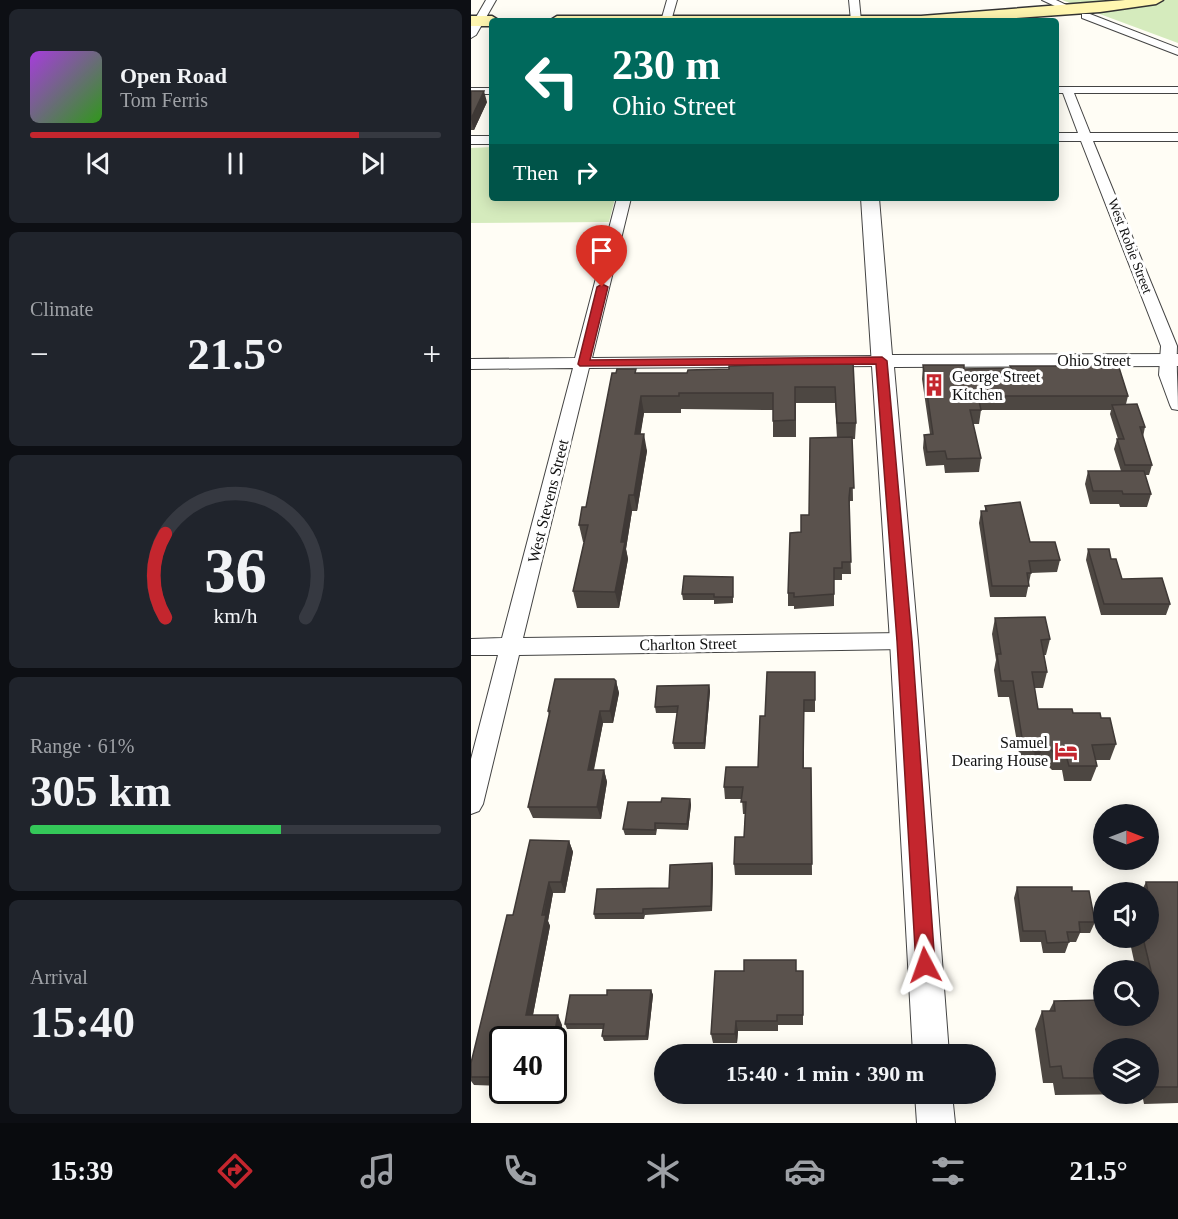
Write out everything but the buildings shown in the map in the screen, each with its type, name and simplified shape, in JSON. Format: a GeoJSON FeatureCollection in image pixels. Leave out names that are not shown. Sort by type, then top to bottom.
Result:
{"type":"FeatureCollection","features":[{"type":"Feature","properties":{"kind":"main road"},"geometry":{"type":"LineString","coordinates":[[1006,18],[1093,12],[1162,2]]}},
{"type":"Feature","properties":{"kind":"main road"},"geometry":{"type":"LineString","coordinates":[[966,18],[1093,12]]}},
{"type":"Feature","properties":{"kind":"street"},"geometry":{"type":"LineString","coordinates":[[478,25],[491,0]]}},
{"type":"Feature","properties":{"kind":"street"},"geometry":{"type":"LineString","coordinates":[[667,18],[672,0]]}},
{"type":"Feature","properties":{"kind":"street"},"geometry":{"type":"LineString","coordinates":[[854,0],[856,18]]}},
{"type":"Feature","properties":{"kind":"street"},"geometry":{"type":"LineString","coordinates":[[1047,0],[1093,12],[1178,52]]}},
{"type":"Feature","properties":{"kind":"street"},"geometry":{"type":"LineString","coordinates":[[1061,90],[1178,90]]}},
{"type":"Feature","properties":{"kind":"street","name":"West Robie Street"},"geometry":{"type":"LineString","coordinates":[[1061,90],[1088,137],[1169,346],[1173,360],[1167,375],[1178,405]]}},
{"type":"Feature","properties":{"kind":"street"},"geometry":{"type":"LineString","coordinates":[[471,91],[489,91]]}},
{"type":"Feature","properties":{"kind":"street"},"geometry":{"type":"LineString","coordinates":[[1059,137],[1178,137]]}},
{"type":"Feature","properties":{"kind":"street"},"geometry":{"type":"LineString","coordinates":[[471,140],[489,140]]}},
{"type":"Feature","properties":{"kind":"street","name":"West Stevens Street"},"geometry":{"type":"LineString","coordinates":[[471,804],[623,201]]}},
{"type":"Feature","properties":{"kind":"street"},"geometry":{"type":"LineString","coordinates":[[870,201],[904,641],[930,1044]]}},
{"type":"Feature","properties":{"kind":"street","name":"Ohio Street"},"geometry":{"type":"LineString","coordinates":[[471,364],[1173,360]]}},
{"type":"Feature","properties":{"kind":"street","name":"Charlton Street"},"geometry":{"type":"LineString","coordinates":[[471,647],[904,641]]}},
{"type":"Feature","properties":{"kind":"street"},"geometry":{"type":"LineString","coordinates":[[935,1104],[936,1123]]}},
{"type":"Feature","properties":{"kind":"green space"},"geometry":{"type":"Polygon","coordinates":[[[1062,0],[1178,0],[1178,43],[1062,0]]]}},
{"type":"Feature","properties":{"kind":"green space"},"geometry":{"type":"Polygon","coordinates":[[[489,147],[489,201],[614,201],[609,222],[471,223],[471,148],[489,147]]]}},
{"type":"Feature","properties":{"kind":"place","name":"George Street Kitchen"},"geometry":{"type":"Point","coordinates":[934,385]}},
{"type":"Feature","properties":{"kind":"place","name":"Samuel Dearing House"},"geometry":{"type":"Point","coordinates":[1066,751]}},
{"type":"Feature","properties":{"kind":"route"},"geometry":{"type":"LineString","coordinates":[[602,287],[583,364],[882,361],[904,641],[925,965]]}}]}
